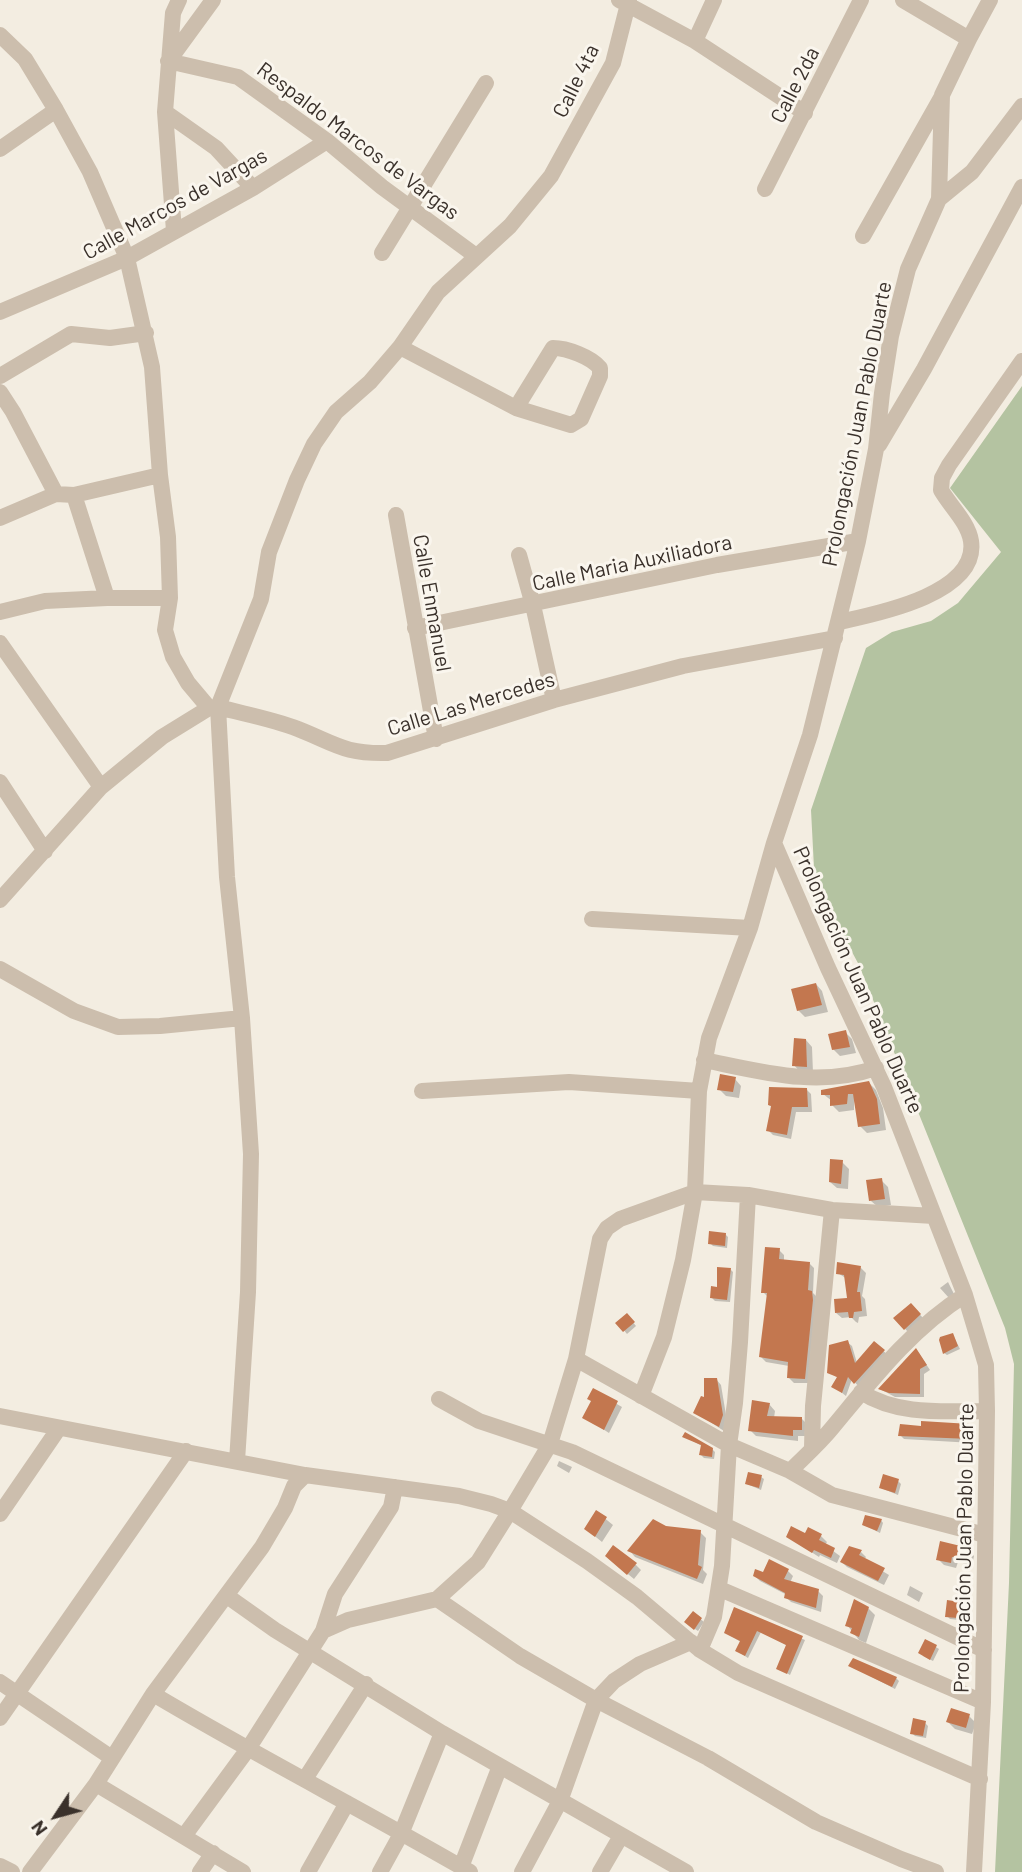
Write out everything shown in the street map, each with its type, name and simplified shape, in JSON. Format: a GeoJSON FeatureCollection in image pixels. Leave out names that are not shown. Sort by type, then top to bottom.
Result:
{"type":"FeatureCollection","features":[{"type":"Feature","properties":{"kind":"street"},"geometry":{"type":"LineString","coordinates":[[174,231],[165,112],[173,13],[178,0]]}},
{"type":"Feature","properties":{"kind":"street"},"geometry":{"type":"LineString","coordinates":[[168,61],[213,0]]}},
{"type":"Feature","properties":{"kind":"street"},"geometry":{"type":"LineString","coordinates":[[695,41],[714,0]]}},
{"type":"Feature","properties":{"kind":"street","name":"Calle 2da"},"geometry":{"type":"LineString","coordinates":[[765,189],[861,0]]}},
{"type":"Feature","properties":{"kind":"street"},"geometry":{"type":"LineString","coordinates":[[903,0],[969,38]]}},
{"type":"Feature","properties":{"kind":"street","name":"Prolongación Juan Pablo Duarte"},"geometry":{"type":"LineString","coordinates":[[974,1872],[983,1702],[986,1365],[965,1295],[876,1068],[828,968],[774,842],[810,735],[858,541],[876,449],[891,336],[908,269],[939,199],[942,95],[990,0]]}},
{"type":"Feature","properties":{"kind":"street"},"geometry":{"type":"LineString","coordinates":[[625,2],[695,41],[805,113]]}},
{"type":"Feature","properties":{"kind":"street","name":"Calle 4ta"},"geometry":{"type":"LineString","coordinates":[[213,708],[261,599],[269,552],[314,444],[336,412],[370,382],[400,347],[438,292],[510,226],[551,176],[612,63],[625,2]]}},
{"type":"Feature","properties":{"kind":"street"},"geometry":{"type":"LineString","coordinates":[[0,35],[25,59],[56,110],[90,172],[127,258],[152,368],[159,475],[168,537],[170,598],[165,630],[173,657],[188,683],[213,708],[242,1018],[251,1154],[248,1292],[237,1461]]}},
{"type":"Feature","properties":{"kind":"street","name":"Respaldo Marcos de Vargas"},"geometry":{"type":"LineString","coordinates":[[168,61],[238,77],[327,141],[476,256]]}},
{"type":"Feature","properties":{"kind":"street"},"geometry":{"type":"LineString","coordinates":[[382,253],[486,83]]}},
{"type":"Feature","properties":{"kind":"street"},"geometry":{"type":"LineString","coordinates":[[863,236],[942,95]]}},
{"type":"Feature","properties":{"kind":"street"},"geometry":{"type":"LineString","coordinates":[[939,199],[972,172],[1022,106]]}},
{"type":"Feature","properties":{"kind":"street"},"geometry":{"type":"LineString","coordinates":[[0,149],[56,110]]}},
{"type":"Feature","properties":{"kind":"street"},"geometry":{"type":"LineString","coordinates":[[165,112],[216,148],[253,188]]}},
{"type":"Feature","properties":{"kind":"street","name":"Calle Marcos de Vargas"},"geometry":{"type":"LineString","coordinates":[[0,312],[127,258],[253,188],[327,141]]}},
{"type":"Feature","properties":{"kind":"street"},"geometry":{"type":"LineString","coordinates":[[876,449],[925,369],[1022,187]]}},
{"type":"Feature","properties":{"kind":"street"},"geometry":{"type":"LineString","coordinates":[[0,376],[71,334],[110,338],[146,333]]}},
{"type":"Feature","properties":{"kind":"street"},"geometry":{"type":"LineString","coordinates":[[400,347],[516,408],[571,425],[581,419],[600,376],[600,368],[596,363],[561,348],[553,348],[516,408]]}},
{"type":"Feature","properties":{"kind":"street","name":"Calle Las Mercedes"},"geometry":{"type":"LineString","coordinates":[[213,708],[297,728],[341,749],[362,754],[387,753],[554,700],[837,630],[920,601],[962,572],[970,556],[971,541],[967,528],[941,490],[942,478],[1022,361]]}},
{"type":"Feature","properties":{"kind":"street"},"geometry":{"type":"LineString","coordinates":[[0,392],[56,494]]}},
{"type":"Feature","properties":{"kind":"street"},"geometry":{"type":"LineString","coordinates":[[0,519],[56,494],[74,495],[159,475]]}},
{"type":"Feature","properties":{"kind":"street"},"geometry":{"type":"LineString","coordinates":[[74,495],[107,598]]}},
{"type":"Feature","properties":{"kind":"street","name":"Calle Enmanuel"},"geometry":{"type":"LineString","coordinates":[[396,515],[436,739]]}},
{"type":"Feature","properties":{"kind":"street","name":"Calle Maria Auxiliadora"},"geometry":{"type":"LineString","coordinates":[[415,628],[717,565],[858,541]]}},
{"type":"Feature","properties":{"kind":"street"},"geometry":{"type":"LineString","coordinates":[[519,555],[554,700]]}},
{"type":"Feature","properties":{"kind":"street"},"geometry":{"type":"LineString","coordinates":[[0,612],[45,601],[170,598]]}},
{"type":"Feature","properties":{"kind":"street"},"geometry":{"type":"LineString","coordinates":[[0,643],[101,787]]}},
{"type":"Feature","properties":{"kind":"street"},"geometry":{"type":"LineString","coordinates":[[0,900],[101,787],[162,737],[213,708]]}},
{"type":"Feature","properties":{"kind":"street"},"geometry":{"type":"LineString","coordinates":[[0,782],[45,852]]}},
{"type":"Feature","properties":{"kind":"street"},"geometry":{"type":"LineString","coordinates":[[641,1396],[664,1337],[683,1260],[695,1192],[699,1091],[709,1038],[750,928],[774,842]]}},
{"type":"Feature","properties":{"kind":"street"},"geometry":{"type":"LineString","coordinates":[[592,919],[750,928]]}},
{"type":"Feature","properties":{"kind":"street"},"geometry":{"type":"LineString","coordinates":[[0,969],[74,1011],[118,1027],[242,1018]]}},
{"type":"Feature","properties":{"kind":"street"},"geometry":{"type":"LineString","coordinates":[[705,1060],[764,1073],[821,1079],[843,1077],[876,1068]]}},
{"type":"Feature","properties":{"kind":"street"},"geometry":{"type":"LineString","coordinates":[[422,1091],[569,1082],[699,1091]]}},
{"type":"Feature","properties":{"kind":"street"},"geometry":{"type":"LineString","coordinates":[[323,1631],[348,1619],[436,1599],[478,1562],[550,1444],[576,1359],[602,1233],[620,1219],[695,1192],[748,1195],[832,1210],[934,1216]]}},
{"type":"Feature","properties":{"kind":"street"},"geometry":{"type":"LineString","coordinates":[[522,1872],[560,1801],[596,1700],[614,1681],[640,1664],[695,1646],[714,1617],[720,1589],[729,1445],[735,1403],[748,1195]]}},
{"type":"Feature","properties":{"kind":"street"},"geometry":{"type":"LineString","coordinates":[[812,1448],[813,1406],[832,1210]]}},
{"type":"Feature","properties":{"kind":"street"},"geometry":{"type":"LineString","coordinates":[[790,1471],[830,1431],[861,1392],[926,1324],[942,1309],[965,1295]]}},
{"type":"Feature","properties":{"kind":"street"},"geometry":{"type":"LineString","coordinates":[[576,1359],[729,1445],[790,1471],[832,1495],[985,1535]]}},
{"type":"Feature","properties":{"kind":"street"},"geometry":{"type":"LineString","coordinates":[[861,1392],[890,1406],[923,1411],[987,1411]]}},
{"type":"Feature","properties":{"kind":"street"},"geometry":{"type":"LineString","coordinates":[[439,1399],[479,1421],[572,1452],[984,1650]]}},
{"type":"Feature","properties":{"kind":"street"},"geometry":{"type":"LineString","coordinates":[[0,1416],[280,1470],[300,1480],[395,1487],[459,1496],[510,1511],[617,1582],[695,1646],[738,1673],[979,1779]]}},
{"type":"Feature","properties":{"kind":"street"},"geometry":{"type":"LineString","coordinates":[[0,1514],[59,1428]]}},
{"type":"Feature","properties":{"kind":"street"},"geometry":{"type":"LineString","coordinates":[[0,1718],[177,1468],[186,1451]]}},
{"type":"Feature","properties":{"kind":"street"},"geometry":{"type":"LineString","coordinates":[[30,1872],[96,1783],[153,1694],[227,1596],[276,1524],[300,1480]]}},
{"type":"Feature","properties":{"kind":"street"},"geometry":{"type":"LineString","coordinates":[[184,1836],[248,1749],[323,1631],[335,1594],[391,1507],[395,1487]]}},
{"type":"Feature","properties":{"kind":"street"},"geometry":{"type":"LineString","coordinates":[[720,1589],[983,1702]]}},
{"type":"Feature","properties":{"kind":"street"},"geometry":{"type":"LineString","coordinates":[[227,1596],[309,1651],[442,1733],[678,1870]]}},
{"type":"Feature","properties":{"kind":"street"},"geometry":{"type":"LineString","coordinates":[[436,1599],[520,1656],[596,1700],[708,1758],[816,1822],[936,1872]]}},
{"type":"Feature","properties":{"kind":"street"},"geometry":{"type":"LineString","coordinates":[[0,1682],[112,1758]]}},
{"type":"Feature","properties":{"kind":"street"},"geometry":{"type":"LineString","coordinates":[[304,1779],[366,1684]]}},
{"type":"Feature","properties":{"kind":"street"},"geometry":{"type":"LineString","coordinates":[[153,1694],[466,1869],[500,1766]]}},
{"type":"Feature","properties":{"kind":"street"},"geometry":{"type":"LineString","coordinates":[[380,1872],[401,1833],[442,1733]]}},
{"type":"Feature","properties":{"kind":"street"},"geometry":{"type":"LineString","coordinates":[[96,1783],[243,1872]]}},
{"type":"Feature","properties":{"kind":"street"},"geometry":{"type":"LineString","coordinates":[[308,1872],[347,1803]]}},
{"type":"Feature","properties":{"kind":"street"},"geometry":{"type":"LineString","coordinates":[[600,1872],[621,1836]]}},
{"type":"Feature","properties":{"kind":"street"},"geometry":{"type":"LineString","coordinates":[[200,1872],[213,1853]]}},
{"type":"Feature","properties":{"kind":"street"},"geometry":{"type":"LineString","coordinates":[[0,1866],[12,1872]]}},
{"type":"Feature","properties":{"kind":"green space"},"geometry":{"type":"Polygon","coordinates":[[[1022,386],[1022,1872],[995,1872],[1009,1583],[1014,1364],[1005,1328],[859,965],[829,909],[814,868],[811,810],[866,648],[892,632],[931,621],[958,603],[1001,552],[950,488],[1022,386]]]}},
{"type":"Feature","properties":{"kind":"building"},"geometry":{"type":"Polygon","coordinates":[[[816,983],[822,1005],[797,1011],[791,989],[816,983]]]}},
{"type":"Feature","properties":{"kind":"building"},"geometry":{"type":"Polygon","coordinates":[[[846,1030],[850,1047],[832,1050],[828,1034],[846,1030]]]}},
{"type":"Feature","properties":{"kind":"building"},"geometry":{"type":"Polygon","coordinates":[[[794,1038],[806,1039],[807,1067],[792,1066],[794,1038]]]}},
{"type":"Feature","properties":{"kind":"building"},"geometry":{"type":"Polygon","coordinates":[[[720,1074],[736,1077],[733,1092],[717,1090],[720,1074]]]}},
{"type":"Feature","properties":{"kind":"building"},"geometry":{"type":"Polygon","coordinates":[[[869,1081],[877,1099],[880,1124],[858,1127],[853,1094],[848,1094],[847,1104],[830,1106],[830,1095],[821,1095],[821,1090],[869,1081]]]}},
{"type":"Feature","properties":{"kind":"building"},"geometry":{"type":"Polygon","coordinates":[[[769,1087],[807,1088],[808,1107],[792,1107],[787,1135],[766,1131],[771,1106],[768,1105],[769,1087]]]}},
{"type":"Feature","properties":{"kind":"building"},"geometry":{"type":"Polygon","coordinates":[[[830,1159],[843,1160],[841,1184],[829,1182],[830,1159]]]}},
{"type":"Feature","properties":{"kind":"building"},"geometry":{"type":"Polygon","coordinates":[[[882,1178],[885,1199],[869,1201],[866,1180],[882,1178]]]}},
{"type":"Feature","properties":{"kind":"building"},"geometry":{"type":"Polygon","coordinates":[[[709,1231],[726,1233],[725,1246],[708,1244],[709,1231]]]}},
{"type":"Feature","properties":{"kind":"building"},"geometry":{"type":"Polygon","coordinates":[[[765,1247],[780,1248],[779,1259],[810,1262],[808,1290],[812,1291],[813,1300],[805,1379],[787,1378],[788,1362],[759,1357],[767,1293],[761,1293],[765,1247]]]}},
{"type":"Feature","properties":{"kind":"building"},"geometry":{"type":"Polygon","coordinates":[[[837,1262],[861,1266],[857,1292],[860,1292],[862,1311],[854,1312],[853,1318],[849,1318],[848,1312],[835,1313],[834,1299],[847,1298],[844,1275],[836,1274],[837,1262]]]}},
{"type":"Feature","properties":{"kind":"building"},"geometry":{"type":"Polygon","coordinates":[[[717,1267],[731,1268],[727,1300],[710,1298],[711,1286],[717,1287],[717,1267]]]}},
{"type":"Feature","properties":{"kind":"building"},"geometry":{"type":"Polygon","coordinates":[[[911,1303],[921,1314],[904,1330],[893,1318],[911,1303]]]}},
{"type":"Feature","properties":{"kind":"building"},"geometry":{"type":"Polygon","coordinates":[[[627,1313],[635,1322],[623,1332],[615,1323],[627,1313]]]}},
{"type":"Feature","properties":{"kind":"building"},"geometry":{"type":"Polygon","coordinates":[[[953,1333],[958,1346],[943,1354],[940,1337],[953,1333]]]}},
{"type":"Feature","properties":{"kind":"building"},"geometry":{"type":"Polygon","coordinates":[[[848,1340],[855,1363],[874,1341],[885,1350],[854,1384],[848,1377],[842,1393],[831,1387],[837,1377],[827,1373],[829,1345],[848,1340]]]}},
{"type":"Feature","properties":{"kind":"building"},"geometry":{"type":"Polygon","coordinates":[[[916,1348],[927,1365],[920,1369],[920,1394],[889,1393],[878,1389],[916,1348]]]}},
{"type":"Feature","properties":{"kind":"building"},"geometry":{"type":"Polygon","coordinates":[[[704,1378],[717,1378],[723,1415],[719,1427],[693,1413],[701,1396],[704,1397],[704,1378]]]}},
{"type":"Feature","properties":{"kind":"building"},"geometry":{"type":"Polygon","coordinates":[[[593,1388],[618,1401],[604,1430],[582,1418],[591,1401],[587,1399],[593,1388]]]}},
{"type":"Feature","properties":{"kind":"building"},"geometry":{"type":"Polygon","coordinates":[[[752,1400],[770,1403],[767,1416],[802,1417],[802,1430],[793,1430],[793,1436],[748,1431],[752,1400]]]}},
{"type":"Feature","properties":{"kind":"building"},"geometry":{"type":"Polygon","coordinates":[[[921,1421],[970,1424],[970,1439],[898,1436],[900,1424],[921,1426],[921,1421]]]}},
{"type":"Feature","properties":{"kind":"building"},"geometry":{"type":"Polygon","coordinates":[[[685,1432],[713,1448],[712,1457],[699,1455],[701,1445],[682,1437],[685,1432]]]}},
{"type":"Feature","properties":{"kind":"building"},"geometry":{"type":"Polygon","coordinates":[[[748,1472],[762,1475],[759,1488],[745,1484],[748,1472]]]}},
{"type":"Feature","properties":{"kind":"building"},"geometry":{"type":"Polygon","coordinates":[[[883,1474],[899,1479],[895,1493],[879,1488],[883,1474]]]}},
{"type":"Feature","properties":{"kind":"building"},"geometry":{"type":"Polygon","coordinates":[[[596,1510],[607,1517],[595,1537],[584,1529],[596,1510]]]}},
{"type":"Feature","properties":{"kind":"building"},"geometry":{"type":"Polygon","coordinates":[[[865,1515],[882,1519],[877,1531],[862,1525],[865,1515]]]}},
{"type":"Feature","properties":{"kind":"building"},"geometry":{"type":"Polygon","coordinates":[[[653,1519],[666,1526],[701,1530],[698,1565],[702,1567],[697,1579],[627,1551],[653,1519]]]}},
{"type":"Feature","properties":{"kind":"building"},"geometry":{"type":"Polygon","coordinates":[[[791,1526],[805,1533],[808,1527],[822,1534],[819,1540],[835,1548],[831,1558],[814,1550],[812,1553],[786,1537],[791,1526]]]}},
{"type":"Feature","properties":{"kind":"building"},"geometry":{"type":"Polygon","coordinates":[[[940,1541],[969,1548],[967,1560],[952,1557],[951,1563],[936,1560],[940,1541]]]}},
{"type":"Feature","properties":{"kind":"building"},"geometry":{"type":"Polygon","coordinates":[[[613,1545],[637,1563],[627,1575],[605,1556],[613,1545]]]}},
{"type":"Feature","properties":{"kind":"building"},"geometry":{"type":"Polygon","coordinates":[[[849,1546],[862,1550],[859,1555],[885,1568],[878,1581],[840,1562],[849,1546]]]}},
{"type":"Feature","properties":{"kind":"building"},"geometry":{"type":"Polygon","coordinates":[[[769,1559],[789,1569],[784,1579],[819,1589],[816,1608],[784,1598],[785,1593],[753,1576],[755,1569],[763,1572],[769,1559]]]}},
{"type":"Feature","properties":{"kind":"building"},"geometry":{"type":"Polygon","coordinates":[[[854,1599],[869,1607],[859,1637],[850,1633],[852,1628],[845,1626],[854,1599]]]}},
{"type":"Feature","properties":{"kind":"building"},"geometry":{"type":"Polygon","coordinates":[[[947,1600],[960,1602],[958,1618],[945,1617],[947,1600]]]}},
{"type":"Feature","properties":{"kind":"building"},"geometry":{"type":"Polygon","coordinates":[[[734,1607],[803,1636],[787,1674],[776,1669],[786,1645],[757,1631],[745,1656],[735,1651],[740,1641],[724,1633],[734,1607]]]}},
{"type":"Feature","properties":{"kind":"building"},"geometry":{"type":"Polygon","coordinates":[[[693,1611],[702,1618],[694,1630],[684,1622],[693,1611]]]}},
{"type":"Feature","properties":{"kind":"building"},"geometry":{"type":"Polygon","coordinates":[[[925,1639],[937,1645],[930,1660],[918,1653],[925,1639]]]}},
{"type":"Feature","properties":{"kind":"building"},"geometry":{"type":"Polygon","coordinates":[[[853,1658],[897,1677],[892,1687],[848,1666],[853,1658]]]}},
{"type":"Feature","properties":{"kind":"building"},"geometry":{"type":"Polygon","coordinates":[[[951,1708],[970,1714],[966,1728],[946,1722],[951,1708]]]}},
{"type":"Feature","properties":{"kind":"building"},"geometry":{"type":"Polygon","coordinates":[[[913,1718],[926,1721],[923,1736],[910,1734],[913,1718]]]}}]}
